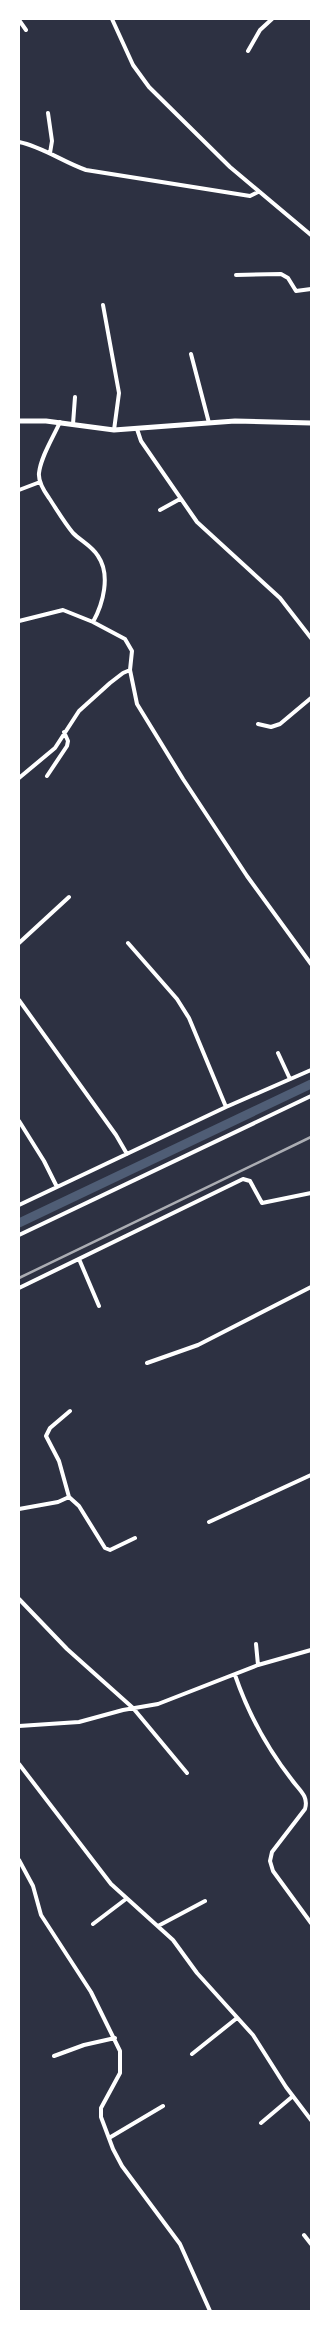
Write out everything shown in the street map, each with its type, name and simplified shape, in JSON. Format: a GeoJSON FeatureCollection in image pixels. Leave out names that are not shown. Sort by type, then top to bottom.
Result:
{"type":"FeatureCollection","features":[{"type":"Feature","properties":{"kind":"street"},"geometry":{"type":"LineString","coordinates":[[112,19],[133,65],[142,78],[194,132],[258,192],[311,235]]}},
{"type":"Feature","properties":{"kind":"street"},"geometry":{"type":"LineString","coordinates":[[248,51],[260,30],[272,19]]}},
{"type":"Feature","properties":{"kind":"street"},"geometry":{"type":"LineString","coordinates":[[19,20],[26,30]]}},
{"type":"Feature","properties":{"kind":"street"},"geometry":{"type":"LineString","coordinates":[[48,113],[52,141],[50,153]]}},
{"type":"Feature","properties":{"kind":"street"},"geometry":{"type":"LineString","coordinates":[[19,142],[50,153],[69,164],[86,170],[250,196],[258,192]]}},
{"type":"Feature","properties":{"kind":"street"},"geometry":{"type":"LineString","coordinates":[[236,275],[281,274],[288,278],[296,291],[311,289]]}},
{"type":"Feature","properties":{"kind":"street"},"geometry":{"type":"LineString","coordinates":[[103,305],[119,393],[114,430]]}},
{"type":"Feature","properties":{"kind":"street"},"geometry":{"type":"LineString","coordinates":[[191,354],[209,423]]}},
{"type":"Feature","properties":{"kind":"street"},"geometry":{"type":"LineString","coordinates":[[73,424],[75,397]]}},
{"type":"Feature","properties":{"kind":"street"},"geometry":{"type":"LineString","coordinates":[[19,420],[60,422],[114,430],[265,420],[311,423]]}},
{"type":"Feature","properties":{"kind":"street"},"geometry":{"type":"LineString","coordinates":[[60,422],[41,465],[39,474],[40,482],[64,522],[75,534],[94,550],[102,562],[104,591],[102,602],[93,622]]}},
{"type":"Feature","properties":{"kind":"street"},"geometry":{"type":"LineString","coordinates":[[137,429],[142,441],[180,499],[206,530],[289,607],[311,638]]}},
{"type":"Feature","properties":{"kind":"street"},"geometry":{"type":"LineString","coordinates":[[19,490],[40,482]]}},
{"type":"Feature","properties":{"kind":"street"},"geometry":{"type":"LineString","coordinates":[[160,510],[180,499]]}},
{"type":"Feature","properties":{"kind":"street"},"geometry":{"type":"LineString","coordinates":[[19,621],[63,610],[93,622],[125,639],[128,643],[133,659],[130,670],[137,704],[183,779],[247,876],[311,964]]}},
{"type":"Feature","properties":{"kind":"street"},"geometry":{"type":"LineString","coordinates":[[19,778],[55,748],[79,711],[123,673],[130,670]]}},
{"type":"Feature","properties":{"kind":"street"},"geometry":{"type":"LineString","coordinates":[[258,724],[271,727],[280,724],[311,698]]}},
{"type":"Feature","properties":{"kind":"street"},"geometry":{"type":"LineString","coordinates":[[47,776],[67,746],[68,741],[64,732]]}},
{"type":"Feature","properties":{"kind":"street"},"geometry":{"type":"LineString","coordinates":[[19,942],[69,897]]}},
{"type":"Feature","properties":{"kind":"street"},"geometry":{"type":"LineString","coordinates":[[128,943],[176,999],[189,1018],[226,1108]]}},
{"type":"Feature","properties":{"kind":"street"},"geometry":{"type":"LineString","coordinates":[[19,1000],[116,1135],[126,1154]]}},
{"type":"Feature","properties":{"kind":"street"},"geometry":{"type":"LineString","coordinates":[[278,1053],[290,1079]]}},
{"type":"Feature","properties":{"kind":"street"},"geometry":{"type":"LineString","coordinates":[[19,1206],[126,1154],[311,1070]]}},
{"type":"Feature","properties":{"kind":"street"},"geometry":{"type":"LineString","coordinates":[[19,1235],[311,1096]]}},
{"type":"Feature","properties":{"kind":"street"},"geometry":{"type":"LineString","coordinates":[[19,1121],[44,1160],[57,1187]]}},
{"type":"Feature","properties":{"kind":"street"},"geometry":{"type":"LineString","coordinates":[[19,1288],[243,1179],[250,1181],[262,1203],[311,1193]]}},
{"type":"Feature","properties":{"kind":"street"},"geometry":{"type":"LineString","coordinates":[[79,1259],[99,1306]]}},
{"type":"Feature","properties":{"kind":"street"},"geometry":{"type":"LineString","coordinates":[[147,1363],[198,1345],[311,1287]]}},
{"type":"Feature","properties":{"kind":"street"},"geometry":{"type":"LineString","coordinates":[[70,1411],[50,1428],[46,1436],[59,1461],[69,1497],[79,1506],[105,1548],[110,1550],[135,1538]]}},
{"type":"Feature","properties":{"kind":"street"},"geometry":{"type":"LineString","coordinates":[[209,1522],[311,1475]]}},
{"type":"Feature","properties":{"kind":"street"},"geometry":{"type":"LineString","coordinates":[[19,1509],[58,1502],[69,1497]]}},
{"type":"Feature","properties":{"kind":"street"},"geometry":{"type":"LineString","coordinates":[[19,1599],[78,1659],[133,1708],[187,1772]]}},
{"type":"Feature","properties":{"kind":"street"},"geometry":{"type":"LineString","coordinates":[[256,1644],[258,1665]]}},
{"type":"Feature","properties":{"kind":"street"},"geometry":{"type":"LineString","coordinates":[[19,1726],[73,1723],[168,1701],[258,1665],[311,1650]]}},
{"type":"Feature","properties":{"kind":"street"},"geometry":{"type":"LineString","coordinates":[[235,1675],[244,1701],[254,1721],[278,1762],[306,1798],[305,1809],[272,1852],[270,1861],[274,1871],[311,1923]]}},
{"type":"Feature","properties":{"kind":"street"},"geometry":{"type":"LineString","coordinates":[[19,1764],[111,1884],[158,1926],[186,1955],[197,1973],[259,2043],[293,2096],[311,2120]]}},
{"type":"Feature","properties":{"kind":"street"},"geometry":{"type":"LineString","coordinates":[[306,1798],[311,1798]]}},
{"type":"Feature","properties":{"kind":"street"},"geometry":{"type":"LineString","coordinates":[[19,1860],[33,1886],[41,1915],[91,1992],[115,2038],[120,2051],[121,2066],[102,2108],[101,2118],[109,2138],[122,2166],[180,2244],[210,2311]]}},
{"type":"Feature","properties":{"kind":"street"},"geometry":{"type":"LineString","coordinates":[[93,1924],[126,1899]]}},
{"type":"Feature","properties":{"kind":"street"},"geometry":{"type":"LineString","coordinates":[[158,1926],[205,1901]]}},
{"type":"Feature","properties":{"kind":"street"},"geometry":{"type":"LineString","coordinates":[[192,2054],[237,2018]]}},
{"type":"Feature","properties":{"kind":"street"},"geometry":{"type":"LineString","coordinates":[[54,2056],[84,2045],[115,2038]]}},
{"type":"Feature","properties":{"kind":"street"},"geometry":{"type":"LineString","coordinates":[[261,2123],[293,2096]]}},
{"type":"Feature","properties":{"kind":"street"},"geometry":{"type":"LineString","coordinates":[[109,2138],[163,2106]]}},
{"type":"Feature","properties":{"kind":"street"},"geometry":{"type":"LineString","coordinates":[[304,2235],[311,2244]]}},
{"type":"Feature","properties":{"kind":"waterway"},"geometry":{"type":"LineString","coordinates":[[19,1223],[311,1084]]}},
{"type":"Feature","properties":{"kind":"railway"},"geometry":{"type":"LineString","coordinates":[[19,1278],[311,1137]]}}]}
